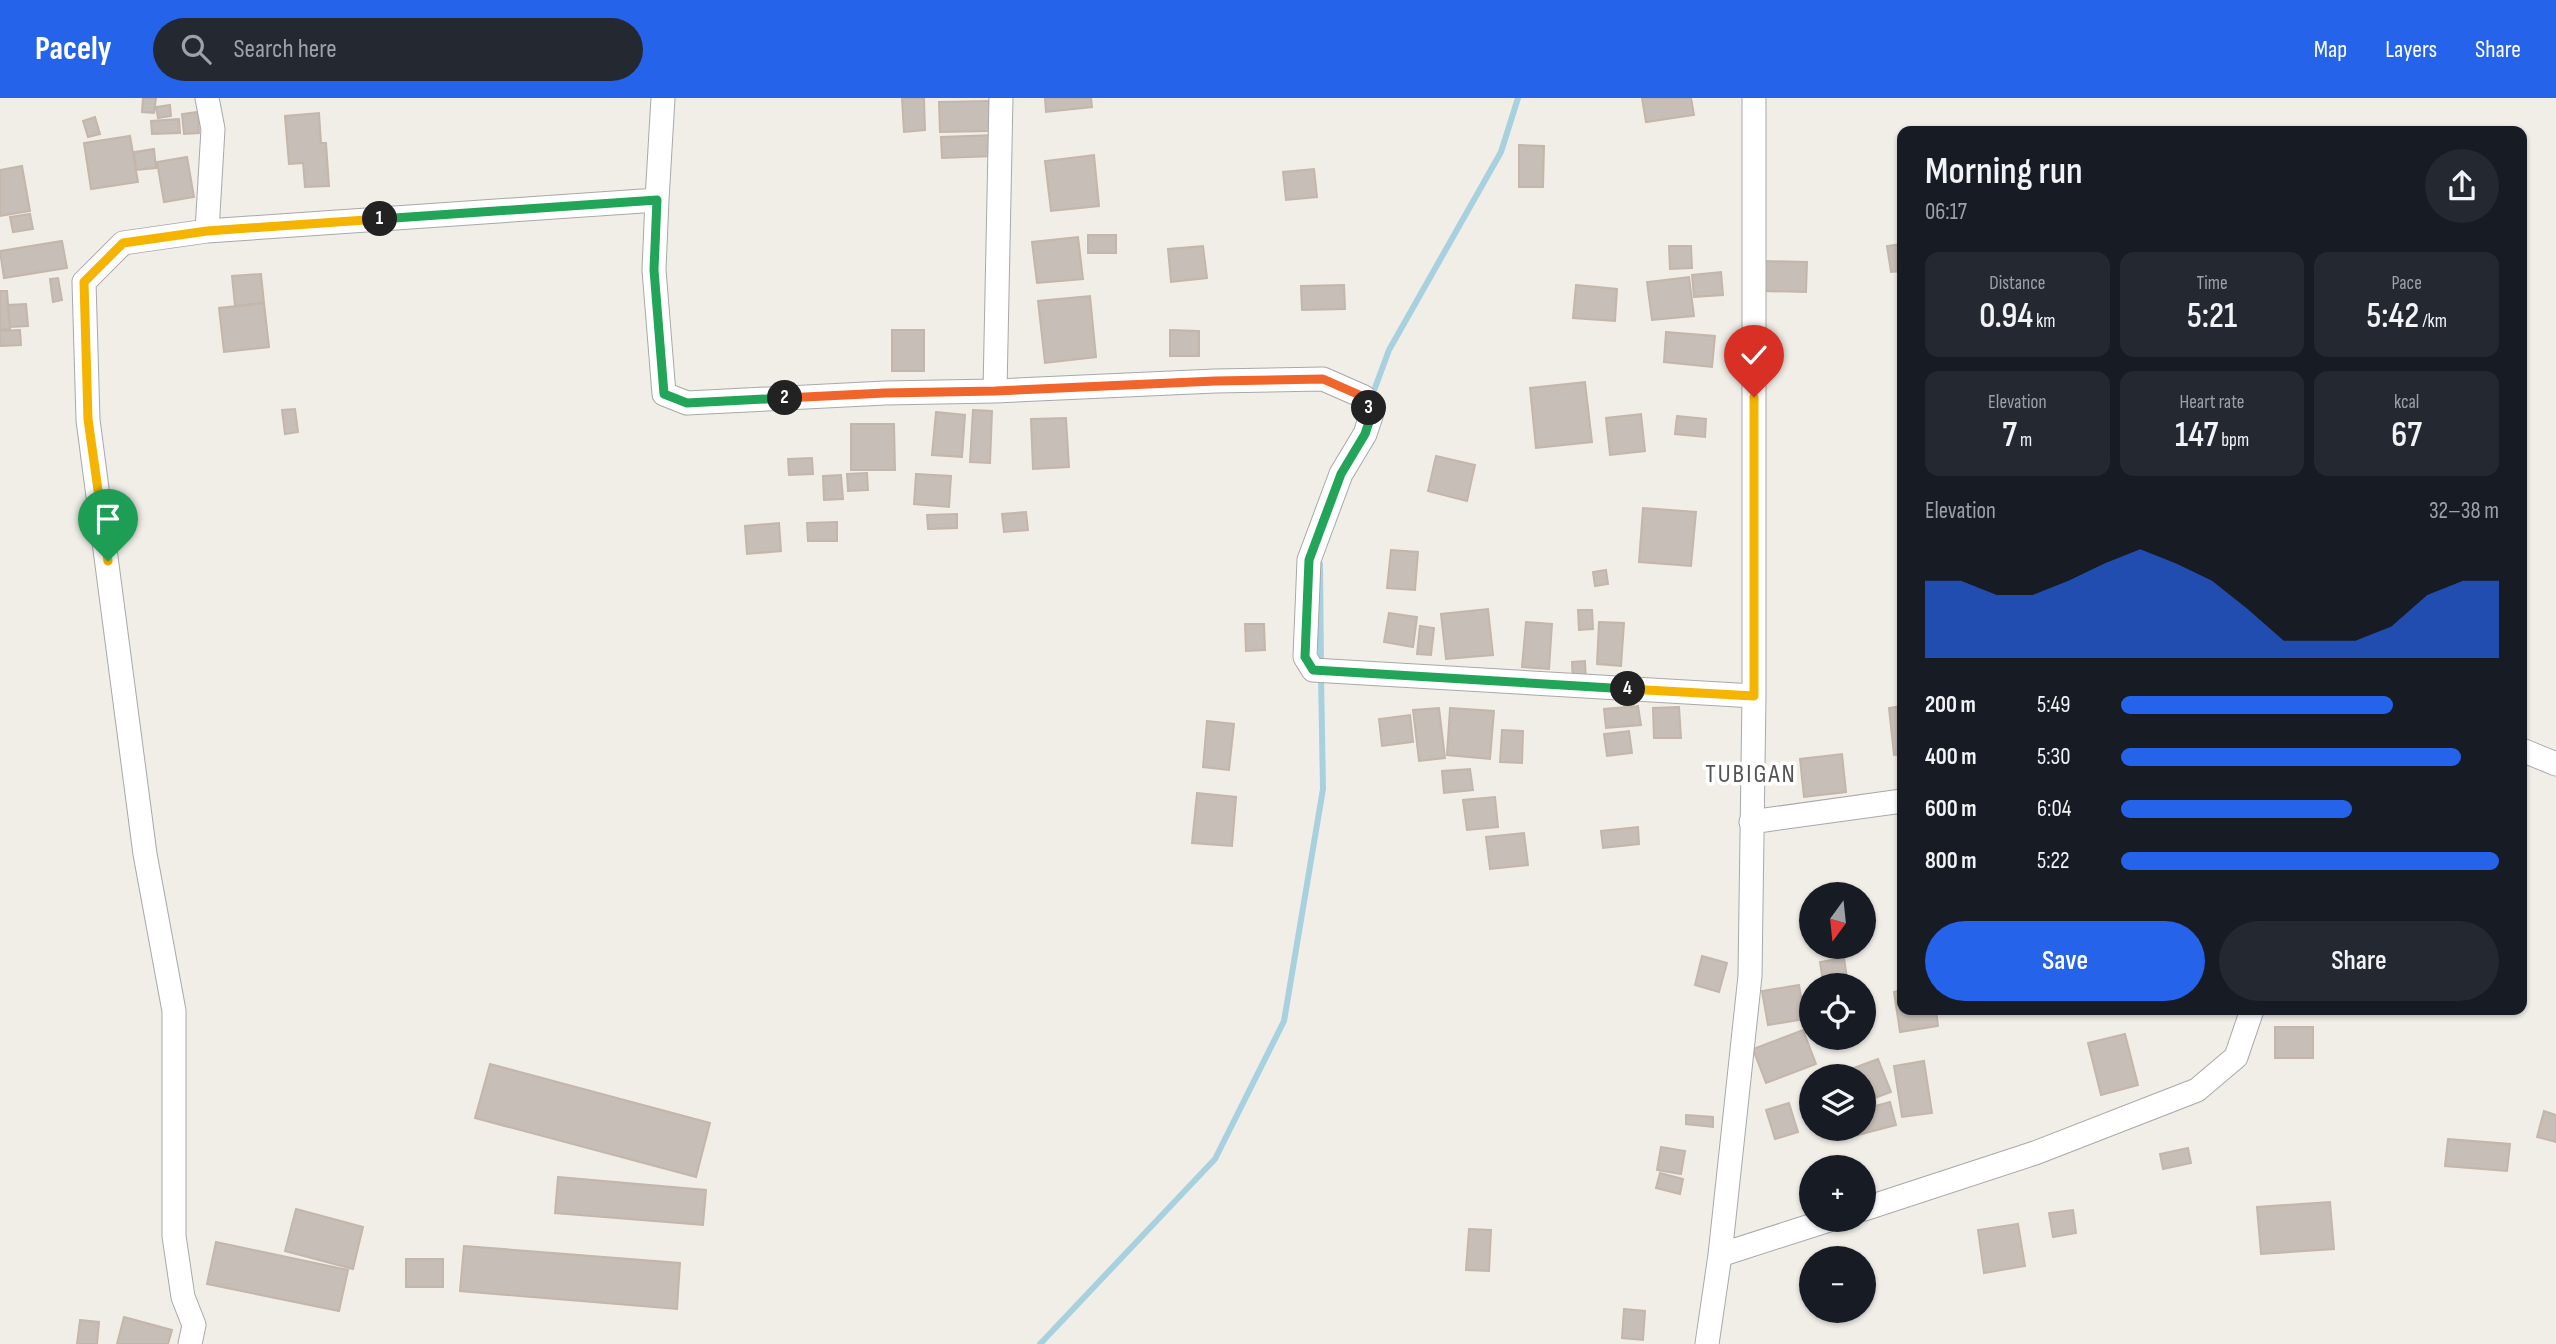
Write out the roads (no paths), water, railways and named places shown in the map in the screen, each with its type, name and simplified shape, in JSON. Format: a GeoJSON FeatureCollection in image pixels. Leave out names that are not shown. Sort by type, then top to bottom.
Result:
{"type":"FeatureCollection","features":[{"type":"Feature","properties":{"kind":"street"},"geometry":{"type":"LineString","coordinates":[[207,98],[213,129],[207,231]]}},
{"type":"Feature","properties":{"kind":"street"},"geometry":{"type":"LineString","coordinates":[[663,98],[654,270],[664,394],[687,403],[1174,382],[1323,379],[1364,397],[1372,413],[1365,434],[1341,474],[1309,560],[1305,657],[1323,671],[1754,696]]}},
{"type":"Feature","properties":{"kind":"street"},"geometry":{"type":"LineString","coordinates":[[995,391],[1001,98]]}},
{"type":"Feature","properties":{"kind":"street"},"geometry":{"type":"LineString","coordinates":[[1707,1344],[1720,1255],[1750,976],[1754,696],[1754,98]]}},
{"type":"Feature","properties":{"kind":"street"},"geometry":{"type":"LineString","coordinates":[[190,1344],[194,1325],[183,1297],[174,1236],[174,1011],[145,854],[88,419],[84,282],[123,243],[207,231],[657,200]]}},
{"type":"Feature","properties":{"kind":"street"},"geometry":{"type":"LineString","coordinates":[[2527,752],[2556,764]]}},
{"type":"Feature","properties":{"kind":"street"},"geometry":{"type":"LineString","coordinates":[[1751,822],[1897,802]]}},
{"type":"Feature","properties":{"kind":"street"},"geometry":{"type":"LineString","coordinates":[[1876,1205],[2035,1153],[2197,1090],[2236,1057],[2250,1015]]}},
{"type":"Feature","properties":{"kind":"street"},"geometry":{"type":"LineString","coordinates":[[1720,1255],[1799,1230]]}},
{"type":"Feature","properties":{"kind":"waterway"},"geometry":{"type":"LineString","coordinates":[[1372,396],[1389,350],[1501,152],[1518,98]]}},
{"type":"Feature","properties":{"kind":"waterway"},"geometry":{"type":"LineString","coordinates":[[1320,564],[1321,665]]}},
{"type":"Feature","properties":{"kind":"waterway"},"geometry":{"type":"LineString","coordinates":[[1040,1344],[1215,1159],[1284,1021],[1323,789],[1321,676]]}},
{"type":"Feature","properties":{"kind":"district","name":"TUBIGAN"},"geometry":{"type":"Point","coordinates":[1751,773]}}]}
